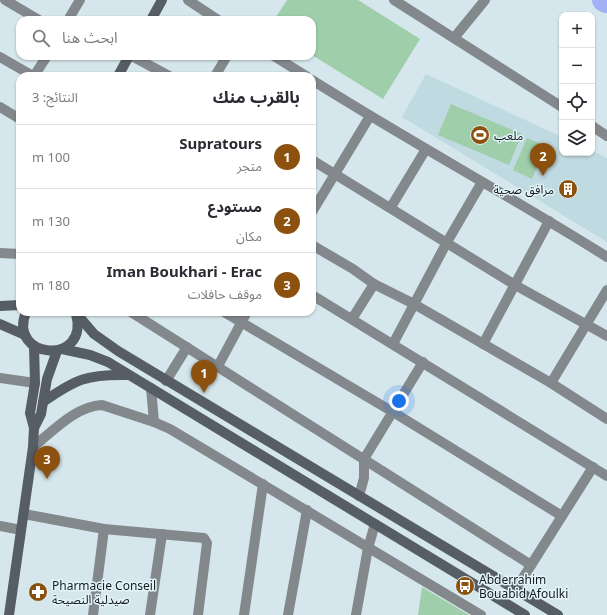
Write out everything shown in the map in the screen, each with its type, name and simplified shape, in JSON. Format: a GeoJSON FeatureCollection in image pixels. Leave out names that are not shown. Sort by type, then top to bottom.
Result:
{"type":"FeatureCollection","features":[{"type":"Feature","properties":{"kind":"main road"},"geometry":{"type":"LineString","coordinates":[[153,16],[162,0]]}},
{"type":"Feature","properties":{"kind":"main road"},"geometry":{"type":"LineString","coordinates":[[120,72],[128,60]]}},
{"type":"Feature","properties":{"kind":"main road"},"geometry":{"type":"LineString","coordinates":[[0,306],[16,305]]}},
{"type":"Feature","properties":{"kind":"main road"},"geometry":{"type":"LineString","coordinates":[[25,316],[23,321],[25,335]]}},
{"type":"Feature","properties":{"kind":"main road"},"geometry":{"type":"LineString","coordinates":[[34,428],[41,414],[47,379],[59,350],[73,340],[76,334],[78,327],[77,316]]}},
{"type":"Feature","properties":{"kind":"main road"},"geometry":{"type":"LineString","coordinates":[[80,316],[104,343],[558,615]]}},
{"type":"Feature","properties":{"kind":"main road"},"geometry":{"type":"LineString","coordinates":[[0,324],[25,335],[34,346],[47,352],[59,350],[81,352],[99,358],[525,615]]}},
{"type":"Feature","properties":{"kind":"main road"},"geometry":{"type":"LineString","coordinates":[[9,615],[33,447],[34,428],[30,413],[35,383],[34,346]]}},
{"type":"Feature","properties":{"kind":"main road"},"geometry":{"type":"LineString","coordinates":[[43,402],[67,385],[78,380],[101,375],[130,376]]}},
{"type":"Feature","properties":{"kind":"street"},"geometry":{"type":"LineString","coordinates":[[5,0],[32,16]]}},
{"type":"Feature","properties":{"kind":"street"},"geometry":{"type":"LineString","coordinates":[[188,0],[212,16]]}},
{"type":"Feature","properties":{"kind":"street"},"geometry":{"type":"LineString","coordinates":[[394,0],[559,105]]}},
{"type":"Feature","properties":{"kind":"street"},"geometry":{"type":"LineString","coordinates":[[454,38],[485,0]]}},
{"type":"Feature","properties":{"kind":"street"},"geometry":{"type":"LineString","coordinates":[[71,16],[77,1]]}},
{"type":"Feature","properties":{"kind":"street"},"geometry":{"type":"LineString","coordinates":[[0,57],[27,72]]}},
{"type":"Feature","properties":{"kind":"street"},"geometry":{"type":"LineString","coordinates":[[37,72],[44,60]]}},
{"type":"Feature","properties":{"kind":"street"},"geometry":{"type":"LineString","coordinates":[[138,60],[161,72]]}},
{"type":"Feature","properties":{"kind":"street"},"geometry":{"type":"LineString","coordinates":[[217,72],[225,60]]}},
{"type":"Feature","properties":{"kind":"street"},"geometry":{"type":"LineString","coordinates":[[280,60],[299,72]]}},
{"type":"Feature","properties":{"kind":"street"},"geometry":{"type":"LineString","coordinates":[[316,83],[426,150],[549,221],[607,257]]}},
{"type":"Feature","properties":{"kind":"street"},"geometry":{"type":"LineString","coordinates":[[0,107],[16,117]]}},
{"type":"Feature","properties":{"kind":"street"},"geometry":{"type":"LineString","coordinates":[[316,205],[370,116]]}},
{"type":"Feature","properties":{"kind":"street"},"geometry":{"type":"LineString","coordinates":[[595,128],[607,136]]}},
{"type":"Feature","properties":{"kind":"street"},"geometry":{"type":"LineString","coordinates":[[391,207],[426,150]]}},
{"type":"Feature","properties":{"kind":"street"},"geometry":{"type":"LineString","coordinates":[[316,162],[391,207],[515,285],[607,336]]}},
{"type":"Feature","properties":{"kind":"street"},"geometry":{"type":"LineString","coordinates":[[393,344],[447,242],[482,182]]}},
{"type":"Feature","properties":{"kind":"street"},"geometry":{"type":"LineString","coordinates":[[483,344],[549,221]]}},
{"type":"Feature","properties":{"kind":"street"},"geometry":{"type":"LineString","coordinates":[[316,247],[353,268],[374,284],[414,304],[551,383],[607,419]]}},
{"type":"Feature","properties":{"kind":"street"},"geometry":{"type":"LineString","coordinates":[[0,253],[16,254]]}},
{"type":"Feature","properties":{"kind":"street"},"geometry":{"type":"LineString","coordinates":[[352,319],[374,284]]}},
{"type":"Feature","properties":{"kind":"street"},"geometry":{"type":"LineString","coordinates":[[551,383],[607,290]]}},
{"type":"Feature","properties":{"kind":"street"},"geometry":{"type":"LineString","coordinates":[[316,297],[607,476]]}},
{"type":"Feature","properties":{"kind":"street"},"geometry":{"type":"LineString","coordinates":[[137,316],[531,565]]}},
{"type":"Feature","properties":{"kind":"street"},"geometry":{"type":"LineString","coordinates":[[231,316],[393,412],[562,516]]}},
{"type":"Feature","properties":{"kind":"street"},"geometry":{"type":"LineString","coordinates":[[218,366],[245,316]]}},
{"type":"Feature","properties":{"kind":"street"},"geometry":{"type":"LineString","coordinates":[[166,381],[187,347]]}},
{"type":"Feature","properties":{"kind":"street"},"geometry":{"type":"LineString","coordinates":[[359,496],[364,478],[364,459],[422,362]]}},
{"type":"Feature","properties":{"kind":"street"},"geometry":{"type":"LineString","coordinates":[[0,378],[35,383]]}},
{"type":"Feature","properties":{"kind":"street"},"geometry":{"type":"LineString","coordinates":[[151,388],[154,422]]}},
{"type":"Feature","properties":{"kind":"street"},"geometry":{"type":"LineString","coordinates":[[33,447],[77,413],[93,405],[102,405],[154,422],[263,484],[481,615]]}},
{"type":"Feature","properties":{"kind":"street"},"geometry":{"type":"LineString","coordinates":[[516,589],[594,467]]}},
{"type":"Feature","properties":{"kind":"street"},"geometry":{"type":"LineString","coordinates":[[244,615],[263,484]]}},
{"type":"Feature","properties":{"kind":"street"},"geometry":{"type":"LineString","coordinates":[[288,615],[307,510]]}},
{"type":"Feature","properties":{"kind":"street"},"geometry":{"type":"LineString","coordinates":[[24,514],[104,529],[204,538],[207,542],[198,615]]}},
{"type":"Feature","properties":{"kind":"street"},"geometry":{"type":"LineString","coordinates":[[356,615],[368,548],[375,524]]}},
{"type":"Feature","properties":{"kind":"street"},"geometry":{"type":"LineString","coordinates":[[0,526],[22,530]]}},
{"type":"Feature","properties":{"kind":"street"},"geometry":{"type":"LineString","coordinates":[[93,615],[104,529]]}},
{"type":"Feature","properties":{"kind":"street"},"geometry":{"type":"LineString","coordinates":[[150,615],[162,534]]}},
{"type":"Feature","properties":{"kind":"shaded area"},"geometry":{"type":"Polygon","coordinates":[[[426,74],[559,136],[559,156],[595,156],[595,152],[607,158],[607,242],[402,117],[426,74]]]}},
{"type":"Feature","properties":{"kind":"green space"},"geometry":{"type":"Polygon","coordinates":[[[287,0],[358,0],[420,39],[383,99],[316,57],[316,16],[277,16],[287,0]]]}},
{"type":"Feature","properties":{"kind":"green space","name":"ملعب"},"geometry":{"type":"Polygon","coordinates":[[[451,104],[522,134],[509,165],[438,135],[451,104]]]}},
{"type":"Feature","properties":{"kind":"green space","name":"ملعب"},"geometry":{"type":"Polygon","coordinates":[[[527,138],[546,146],[532,179],[513,170],[527,138]]]}},
{"type":"Feature","properties":{"kind":"green space"},"geometry":{"type":"Polygon","coordinates":[[[422,587],[469,615],[418,615],[422,587]]]}},
{"type":"Feature","properties":{"kind":"place","name":"ملعب"},"geometry":{"type":"Point","coordinates":[480,135]}},
{"type":"Feature","properties":{"kind":"place","name":"مستودع"},"geometry":{"type":"Point","coordinates":[543,176]}},
{"type":"Feature","properties":{"kind":"place","name":"مرافق صحية"},"geometry":{"type":"Point","coordinates":[568,189]}},
{"type":"Feature","properties":{"kind":"place","name":"Supratours"},"geometry":{"type":"Point","coordinates":[204,393]}},
{"type":"Feature","properties":{"kind":"place","name":"Iman Boukhari - Erac"},"geometry":{"type":"Point","coordinates":[47,479]}},
{"type":"Feature","properties":{"kind":"place","name":"Abderrahim Bouabid Afoulki"},"geometry":{"type":"Point","coordinates":[465,586]}},
{"type":"Feature","properties":{"kind":"place","name":"Pharmacie Conseil صيدلية النصيحة"},"geometry":{"type":"Point","coordinates":[38,592]}}]}
